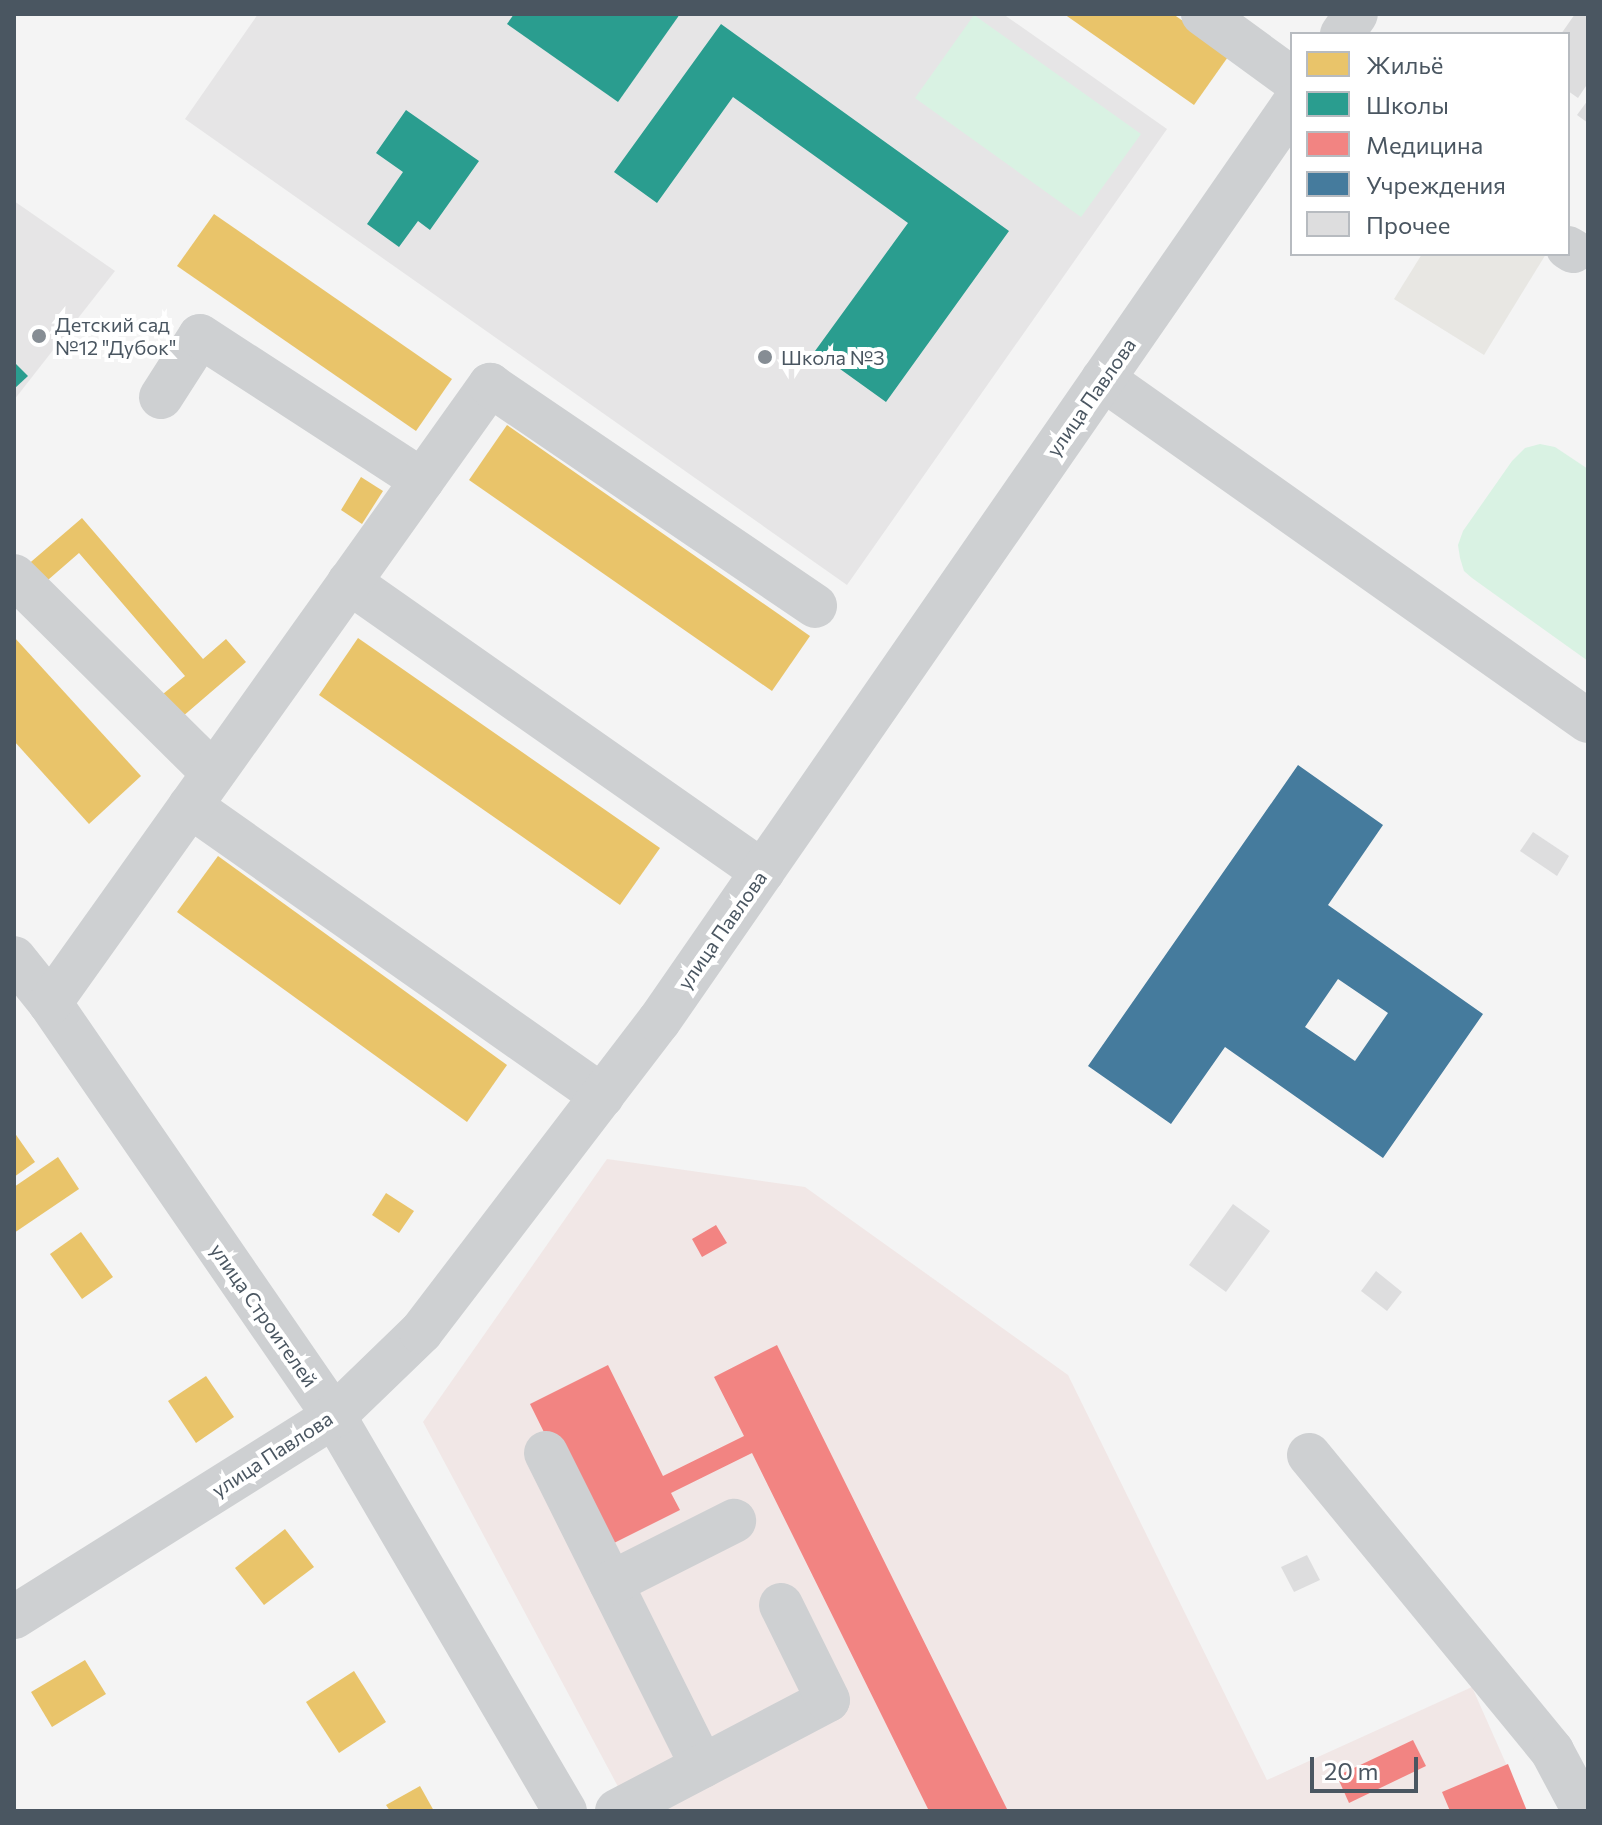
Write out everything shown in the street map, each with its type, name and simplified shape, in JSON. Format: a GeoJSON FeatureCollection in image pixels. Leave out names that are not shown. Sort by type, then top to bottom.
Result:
{"type":"FeatureCollection","features":[{"type":"Feature","properties":{"kind":"street"},"geometry":{"type":"LineString","coordinates":[[1203,14],[1290,78]]}},
{"type":"Feature","properties":{"kind":"street","name":"улица Павлова"},"geometry":{"type":"LineString","coordinates":[[14,1617],[334,1416],[421,1332],[659,1021],[1290,109]]}},
{"type":"Feature","properties":{"kind":"street"},"geometry":{"type":"LineString","coordinates":[[161,397],[200,336],[422,480]]}},
{"type":"Feature","properties":{"kind":"street"},"geometry":{"type":"LineString","coordinates":[[1103,379],[1588,721]]}},
{"type":"Feature","properties":{"kind":"street"},"geometry":{"type":"LineString","coordinates":[[50,1003],[490,385],[815,606]]}},
{"type":"Feature","properties":{"kind":"street"},"geometry":{"type":"LineString","coordinates":[[14,576],[202,790],[602,1096]]}},
{"type":"Feature","properties":{"kind":"street"},"geometry":{"type":"LineString","coordinates":[[349,582],[763,872]]}},
{"type":"Feature","properties":{"kind":"street","name":"улица Строителей"},"geometry":{"type":"LineString","coordinates":[[14,958],[50,1003],[334,1416],[565,1811]]}},
{"type":"Feature","properties":{"kind":"street"},"geometry":{"type":"LineString","coordinates":[[546,1453],[702,1766]]}},
{"type":"Feature","properties":{"kind":"street"},"geometry":{"type":"LineString","coordinates":[[1309,1455],[1552,1751],[1584,1811]]}},
{"type":"Feature","properties":{"kind":"street"},"geometry":{"type":"LineString","coordinates":[[611,1583],[734,1521]]}},
{"type":"Feature","properties":{"kind":"street"},"geometry":{"type":"LineString","coordinates":[[617,1811],[828,1700],[781,1605]]}},
{"type":"Feature","properties":{"kind":"shaded area","name":"Школа №3"},"geometry":{"type":"Polygon","coordinates":[[[258,14],[1003,14],[1167,129],[847,585],[185,119],[258,14]]]}},
{"type":"Feature","properties":{"kind":"shaded area","name":"Детский сад №12 \"Дубок\""},"geometry":{"type":"Polygon","coordinates":[[[14,201],[115,271],[14,400],[14,201]]]}},
{"type":"Feature","properties":{"kind":"shaded area"},"geometry":{"type":"Polygon","coordinates":[[[1421,256],[1545,256],[1484,355],[1394,299],[1421,256]]]}},
{"type":"Feature","properties":{"kind":"shaded area"},"geometry":{"type":"Polygon","coordinates":[[[607,1159],[805,1187],[1068,1375],[1267,1780],[1472,1687],[1527,1811],[631,1811],[423,1422],[607,1159]]]}},
{"type":"Feature","properties":{"kind":"green space"},"geometry":{"type":"Polygon","coordinates":[[[974,15],[1141,134],[1081,217],[915,98],[974,15]]]}},
{"type":"Feature","properties":{"kind":"green space"},"geometry":{"type":"Polygon","coordinates":[[[1540,444],[1555,447],[1588,469],[1588,661],[1472,578],[1464,571],[1460,558],[1458,545],[1463,531],[1512,461],[1525,448],[1540,444]]]}},
{"type":"Feature","properties":{"kind":"building: Жильё"},"geometry":{"type":"Polygon","coordinates":[[[1064,14],[1173,14],[1230,54],[1194,105],[1064,14]]]}},
{"type":"Feature","properties":{"kind":"building: Жильё"},"geometry":{"type":"Polygon","coordinates":[[[214,214],[452,379],[416,431],[177,266],[214,214]]]}},
{"type":"Feature","properties":{"kind":"building: Жильё"},"geometry":{"type":"Polygon","coordinates":[[[507,425],[810,636],[772,691],[469,480],[507,425]]]}},
{"type":"Feature","properties":{"kind":"building: Жильё"},"geometry":{"type":"Polygon","coordinates":[[[361,477],[383,491],[362,524],[341,510],[361,477]]]}},
{"type":"Feature","properties":{"kind":"building: Жильё"},"geometry":{"type":"Polygon","coordinates":[[[82,518],[203,659],[226,639],[246,662],[182,717],[163,694],[185,676],[79,553],[41,586],[25,567],[82,518]]]}},
{"type":"Feature","properties":{"kind":"building: Жильё"},"geometry":{"type":"Polygon","coordinates":[[[14,637],[141,776],[89,824],[14,741],[14,637]]]}},
{"type":"Feature","properties":{"kind":"building: Жильё"},"geometry":{"type":"Polygon","coordinates":[[[358,638],[660,848],[620,905],[319,695],[358,638]]]}},
{"type":"Feature","properties":{"kind":"building: Жильё"},"geometry":{"type":"Polygon","coordinates":[[[218,856],[507,1065],[467,1122],[177,912],[218,856]]]}},
{"type":"Feature","properties":{"kind":"building: Жильё"},"geometry":{"type":"Polygon","coordinates":[[[14,1132],[35,1162],[14,1177],[14,1132]]]}},
{"type":"Feature","properties":{"kind":"building: Жильё"},"geometry":{"type":"Polygon","coordinates":[[[58,1157],[79,1189],[14,1233],[14,1187],[58,1157]]]}},
{"type":"Feature","properties":{"kind":"building: Жильё"},"geometry":{"type":"Polygon","coordinates":[[[386,1193],[414,1211],[399,1233],[372,1215],[386,1193]]]}},
{"type":"Feature","properties":{"kind":"building: Жильё"},"geometry":{"type":"Polygon","coordinates":[[[81,1232],[113,1277],[82,1299],[50,1254],[81,1232]]]}},
{"type":"Feature","properties":{"kind":"building: Жильё"},"geometry":{"type":"Polygon","coordinates":[[[206,1376],[234,1417],[196,1443],[168,1401],[206,1376]]]}},
{"type":"Feature","properties":{"kind":"building: Жильё"},"geometry":{"type":"Polygon","coordinates":[[[285,1529],[314,1567],[264,1605],[235,1568],[285,1529]]]}},
{"type":"Feature","properties":{"kind":"building: Жильё"},"geometry":{"type":"Polygon","coordinates":[[[85,1660],[106,1694],[52,1727],[31,1692],[85,1660]]]}},
{"type":"Feature","properties":{"kind":"building: Жильё"},"geometry":{"type":"Polygon","coordinates":[[[354,1671],[386,1722],[339,1753],[306,1702],[354,1671]]]}},
{"type":"Feature","properties":{"kind":"building: Жильё"},"geometry":{"type":"Polygon","coordinates":[[[420,1786],[434,1811],[390,1811],[386,1805],[420,1786]]]}},
{"type":"Feature","properties":{"kind":"building: Школы"},"geometry":{"type":"Polygon","coordinates":[[[514,14],[680,14],[618,102],[507,24],[514,14]]]}},
{"type":"Feature","properties":{"kind":"building: Школы"},"geometry":{"type":"Polygon","coordinates":[[[721,24],[1009,231],[886,402],[815,351],[908,223],[733,97],[657,203],[614,172],[721,24]]]}},
{"type":"Feature","properties":{"kind":"building: Школы"},"geometry":{"type":"Polygon","coordinates":[[[406,110],[479,161],[430,230],[418,221],[399,247],[367,224],[403,172],[376,153],[406,110]]]}},
{"type":"Feature","properties":{"kind":"building: Школы"},"geometry":{"type":"Polygon","coordinates":[[[14,362],[28,376],[14,389],[14,362]]]}},
{"type":"Feature","properties":{"kind":"building: Медицина"},"geometry":{"type":"Polygon","coordinates":[[[716,1225],[727,1243],[702,1257],[692,1239],[716,1225]]]}},
{"type":"Feature","properties":{"kind":"building: Медицина"},"geometry":{"type":"Polygon","coordinates":[[[777,1345],[1008,1811],[929,1811],[752,1453],[671,1493],[680,1510],[602,1549],[530,1404],[608,1365],[663,1476],[744,1436],[714,1377],[777,1345]]]}},
{"type":"Feature","properties":{"kind":"building: Медицина"},"geometry":{"type":"Polygon","coordinates":[[[1413,1740],[1426,1766],[1349,1803],[1337,1776],[1413,1740]]]}},
{"type":"Feature","properties":{"kind":"building: Медицина"},"geometry":{"type":"Polygon","coordinates":[[[1508,1764],[1527,1811],[1450,1811],[1442,1792],[1508,1764]]]}},
{"type":"Feature","properties":{"kind":"building: Учреждения"},"geometry":{"type":"Polygon","coordinates":[[[1298,765],[1383,825],[1328,905],[1483,1014],[1383,1158],[1225,1047],[1171,1124],[1088,1066],[1298,765]],[[1338,979],[1305,1027],[1355,1061],[1388,1013],[1338,979]]]}},
{"type":"Feature","properties":{"kind":"building: Прочее"},"geometry":{"type":"Polygon","coordinates":[[[1575,14],[1588,14],[1588,83],[1578,98],[1570,92],[1570,32],[1562,32],[1575,14]]]}},
{"type":"Feature","properties":{"kind":"building: Прочее"},"geometry":{"type":"Polygon","coordinates":[[[1588,100],[1588,123],[1577,115],[1588,100]]]}},
{"type":"Feature","properties":{"kind":"building: Прочее"},"geometry":{"type":"Polygon","coordinates":[[[1533,832],[1569,856],[1557,876],[1520,851],[1533,832]]]}},
{"type":"Feature","properties":{"kind":"building: Прочее"},"geometry":{"type":"Polygon","coordinates":[[[1233,1204],[1270,1231],[1226,1292],[1189,1265],[1233,1204]]]}},
{"type":"Feature","properties":{"kind":"building: Прочее"},"geometry":{"type":"Polygon","coordinates":[[[1376,1271],[1402,1292],[1387,1311],[1361,1291],[1376,1271]]]}},
{"type":"Feature","properties":{"kind":"building: Прочее"},"geometry":{"type":"Polygon","coordinates":[[[1307,1555],[1320,1580],[1294,1592],[1281,1567],[1307,1555]]]}},
{"type":"Feature","properties":{"kind":"place","name":"Детский сад №12 \"Дубок\""},"geometry":{"type":"Point","coordinates":[39,336]}},
{"type":"Feature","properties":{"kind":"place","name":"Школа №3"},"geometry":{"type":"Point","coordinates":[765,357]}}]}
